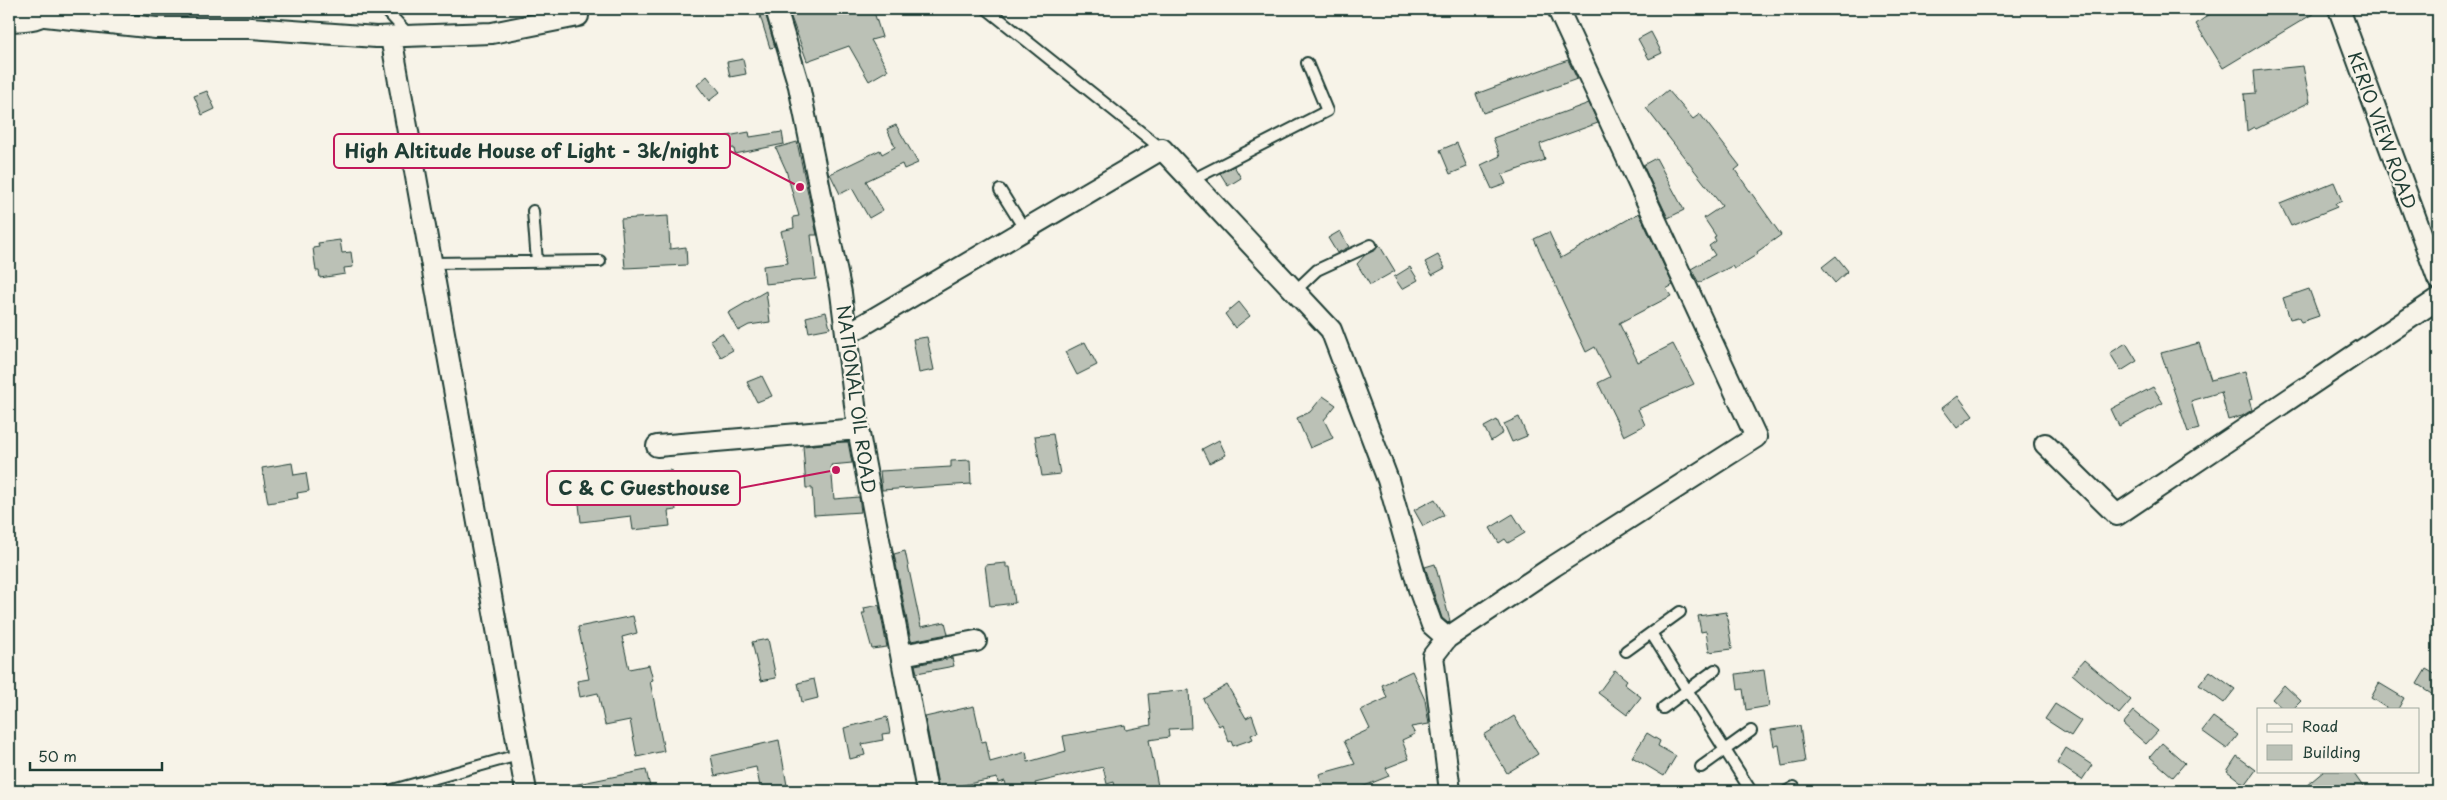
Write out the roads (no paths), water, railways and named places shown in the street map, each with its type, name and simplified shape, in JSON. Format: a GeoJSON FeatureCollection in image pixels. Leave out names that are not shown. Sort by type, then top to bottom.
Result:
{"type":"FeatureCollection","features":[{"type":"Feature","properties":{"kind":"street"},"geometry":{"type":"LineString","coordinates":[[9,21],[48,12],[156,28],[251,28],[400,36],[492,33],[578,16],[577,9]]}},
{"type":"Feature","properties":{"kind":"street","name":"NATIONAL OIL ROAD"},"geometry":{"type":"LineString","coordinates":[[776,9],[799,86],[841,292],[858,429],[927,791]]}},
{"type":"Feature","properties":{"kind":"street","name":"KERIO VIEW ROAD"},"geometry":{"type":"LineString","coordinates":[[2339,9],[2438,279]]}},
{"type":"Feature","properties":{"kind":"street"},"geometry":{"type":"LineString","coordinates":[[1450,791],[1432,656],[1447,638],[1554,566],[1756,438],[1563,11]]}},
{"type":"Feature","properties":{"kind":"street"},"geometry":{"type":"LineString","coordinates":[[400,36],[431,263],[526,791]]}},
{"type":"Feature","properties":{"kind":"street"},"geometry":{"type":"LineString","coordinates":[[846,335],[1162,149],[1331,330],[1388,480],[1432,625],[1447,638]]}},
{"type":"Feature","properties":{"kind":"street"},"geometry":{"type":"LineString","coordinates":[[2045,444],[2117,515],[2438,299]]}},
{"type":"Feature","properties":{"kind":"street"},"geometry":{"type":"LineString","coordinates":[[657,446],[858,429]]}},
{"type":"Feature","properties":{"kind":"street"},"geometry":{"type":"LineString","coordinates":[[902,656],[976,641]]}},
{"type":"Feature","properties":{"kind":"lane"},"geometry":{"type":"LineString","coordinates":[[385,9],[400,36]]}},
{"type":"Feature","properties":{"kind":"lane"},"geometry":{"type":"LineString","coordinates":[[987,9],[1162,149]]}},
{"type":"Feature","properties":{"kind":"lane"},"geometry":{"type":"LineString","coordinates":[[1192,180],[1327,111],[1307,63]]}},
{"type":"Feature","properties":{"kind":"lane"},"geometry":{"type":"LineString","coordinates":[[1000,190],[1025,230]]}},
{"type":"Feature","properties":{"kind":"lane"},"geometry":{"type":"LineString","coordinates":[[533,211],[537,262]]}},
{"type":"Feature","properties":{"kind":"lane"},"geometry":{"type":"LineString","coordinates":[[1295,291],[1317,270],[1371,245]]}},
{"type":"Feature","properties":{"kind":"lane"},"geometry":{"type":"LineString","coordinates":[[431,263],[600,261]]}},
{"type":"Feature","properties":{"kind":"lane"},"geometry":{"type":"LineString","coordinates":[[1626,651],[1680,612]]}},
{"type":"Feature","properties":{"kind":"lane"},"geometry":{"type":"LineString","coordinates":[[1651,633],[1751,791]]}},
{"type":"Feature","properties":{"kind":"lane"},"geometry":{"type":"LineString","coordinates":[[1663,708],[1715,670]]}},
{"type":"Feature","properties":{"kind":"lane"},"geometry":{"type":"LineString","coordinates":[[1701,767],[1751,732]]}},
{"type":"Feature","properties":{"kind":"lane"},"geometry":{"type":"LineString","coordinates":[[389,791],[518,755]]}},
{"type":"Feature","properties":{"kind":"place","name":"High Altitude House of Light - 3k/night"},"geometry":{"type":"Point","coordinates":[800,187]}},
{"type":"Feature","properties":{"kind":"place","name":"C & C Guesthouse"},"geometry":{"type":"Point","coordinates":[836,470]}}]}
